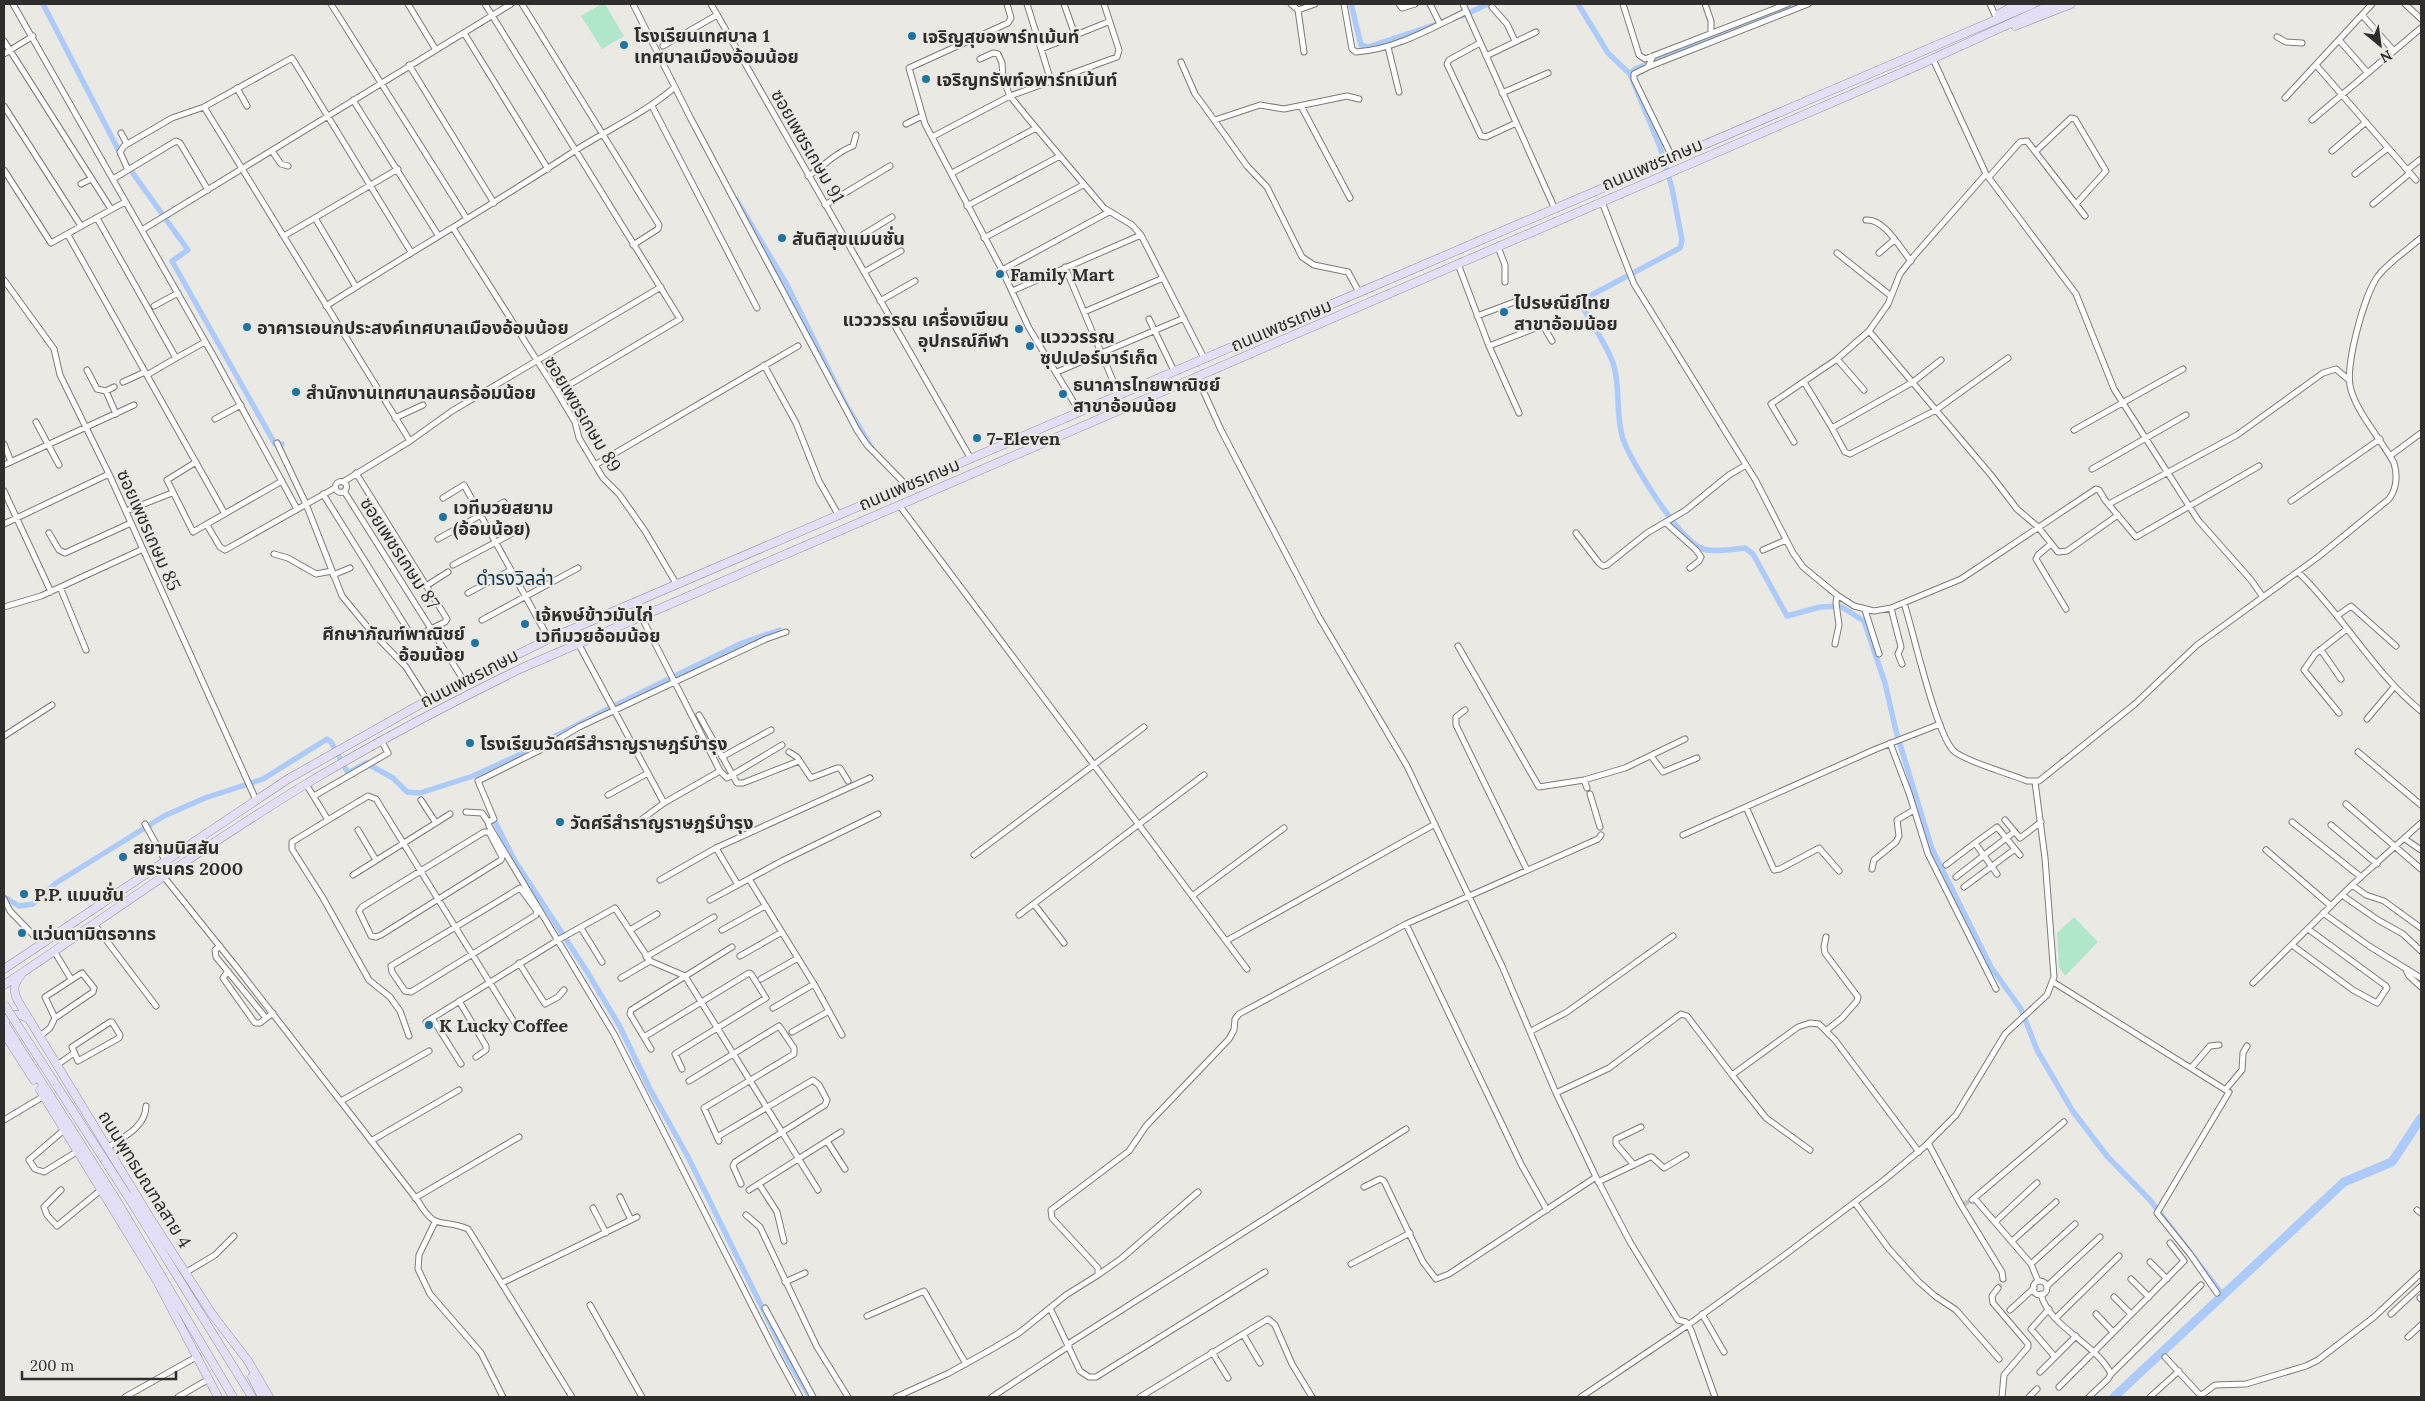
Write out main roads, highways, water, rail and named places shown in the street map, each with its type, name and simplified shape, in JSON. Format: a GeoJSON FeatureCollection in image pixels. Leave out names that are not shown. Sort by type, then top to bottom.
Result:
{"type":"FeatureCollection","features":[{"type":"Feature","properties":{"kind":"main road","name":"ถนนเพชรเกษม"},"geometry":{"type":"LineString","coordinates":[[1972,30],[2017,4]]}},
{"type":"Feature","properties":{"kind":"main road","name":"ถนนเพชรเกษม"},"geometry":{"type":"LineString","coordinates":[[4,969],[256,800],[335,751],[442,692],[549,639],[1666,159],[2033,4]]}},
{"type":"Feature","properties":{"kind":"main road","name":"ถนนเพชรเกษม"},"geometry":{"type":"LineString","coordinates":[[4,985],[306,784],[381,740],[522,668],[578,642],[1976,40],[2053,4]]}},
{"type":"Feature","properties":{"kind":"main road","name":"ถนนเพชรเกษม"},"geometry":{"type":"LineString","coordinates":[[1976,40],[2071,4]]}},
{"type":"Feature","properties":{"kind":"main road"},"geometry":{"type":"LineString","coordinates":[[515,656],[522,668]]}},
{"type":"Feature","properties":{"kind":"main road"},"geometry":{"type":"LineString","coordinates":[[464,681],[471,693]]}},
{"type":"Feature","properties":{"kind":"main road"},"geometry":{"type":"LineString","coordinates":[[442,692],[449,704]]}},
{"type":"Feature","properties":{"kind":"main road"},"geometry":{"type":"LineString","coordinates":[[4,960],[15,960]]}},
{"type":"Feature","properties":{"kind":"main road","name":"ถนนพุทธมณฑลสาย 4"},"geometry":{"type":"LineString","coordinates":[[23,972],[17,980],[14,990],[29,1019],[185,1273],[248,1362],[269,1397]]}},
{"type":"Feature","properties":{"kind":"main road","name":"ถนนพุทธมณฑลสาย 4"},"geometry":{"type":"LineString","coordinates":[[4,1004],[127,1195],[252,1397]]}},
{"type":"Feature","properties":{"kind":"main road"},"geometry":{"type":"LineString","coordinates":[[4,1023],[13,1015],[19,1014],[29,1019]]}},
{"type":"Feature","properties":{"kind":"main road","name":"ถนนพุทธมณฑลสาย 4"},"geometry":{"type":"LineString","coordinates":[[4,1023],[117,1201],[233,1397]]}},
{"type":"Feature","properties":{"kind":"main road"},"geometry":{"type":"LineString","coordinates":[[4,1033],[102,1189],[162,1290],[220,1397]]}},
{"type":"Feature","properties":{"kind":"main road"},"geometry":{"type":"LineString","coordinates":[[232,1340],[260,1397]]}},
{"type":"Feature","properties":{"kind":"main road"},"geometry":{"type":"LineString","coordinates":[[234,1366],[260,1397]]}},
{"type":"Feature","properties":{"kind":"waterway"},"geometry":{"type":"LineString","coordinates":[[43,4],[121,155]]}},
{"type":"Feature","properties":{"kind":"waterway"},"geometry":{"type":"LineString","coordinates":[[1351,4],[1361,45],[1368,47],[1437,24]]}},
{"type":"Feature","properties":{"kind":"waterway"},"geometry":{"type":"LineString","coordinates":[[1462,16],[1488,4]]}},
{"type":"Feature","properties":{"kind":"waterway"},"geometry":{"type":"LineString","coordinates":[[1578,4],[1608,53],[1630,74],[1660,147],[1672,188],[1682,240],[1680,248],[1584,299],[1582,305],[1613,363],[1617,381],[1619,420],[1628,451],[1657,500],[1693,543],[1708,550],[1719,551],[1745,548],[1753,554],[1787,616],[1820,607],[1840,606],[1864,621],[1885,683],[1896,731],[1932,849],[1991,967],[2021,1009],[2037,1050],[2072,1110],[2107,1156],[2150,1200],[2222,1294]]}},
{"type":"Feature","properties":{"kind":"waterway"},"geometry":{"type":"LineString","coordinates":[[1630,74],[1635,69],[1801,4]]}},
{"type":"Feature","properties":{"kind":"waterway"},"geometry":{"type":"LineString","coordinates":[[127,165],[188,250],[172,261],[275,444],[282,444]]}},
{"type":"Feature","properties":{"kind":"waterway"},"geometry":{"type":"LineString","coordinates":[[736,199],[787,285],[846,405],[873,450]]}},
{"type":"Feature","properties":{"kind":"waterway"},"geometry":{"type":"LineString","coordinates":[[4,897],[19,906],[33,904],[56,883],[164,816],[205,798],[263,779],[327,739],[331,742],[348,773],[366,763],[393,778],[407,792],[420,793],[473,776],[521,754],[742,643],[780,630]]}},
{"type":"Feature","properties":{"kind":"waterway"},"geometry":{"type":"LineString","coordinates":[[492,816],[515,861],[586,970],[619,1025],[650,1089],[687,1155],[789,1362],[810,1397]]}},
{"type":"Feature","properties":{"kind":"waterway"},"geometry":{"type":"LineString","coordinates":[[2114,1397],[2344,1182],[2392,1162],[2421,1118]]}},
{"type":"Feature","properties":{"kind":"tunnel"},"geometry":{"type":"LineString","coordinates":[[1964,1204],[1972,1200]]}},
{"type":"Feature","properties":{"kind":"tunnel"},"geometry":{"type":"LineString","coordinates":[[1998,1288],[2003,1279]]}},
{"type":"Feature","properties":{"kind":"place","name":"เจริญสุขอพาร์ทเม้นท์"},"geometry":{"type":"Point","coordinates":[912,36]}},
{"type":"Feature","properties":{"kind":"place","name":"โรงเรียนเทศบาล 1 เทศบาลเมืองอ้อมน้อย"},"geometry":{"type":"Point","coordinates":[624,45]}},
{"type":"Feature","properties":{"kind":"place","name":"เจริญทรัพท์อพาร์ทเม้นท์"},"geometry":{"type":"Point","coordinates":[926,79]}},
{"type":"Feature","properties":{"kind":"place","name":"สันติสุขแมนชั่น"},"geometry":{"type":"Point","coordinates":[782,238]}},
{"type":"Feature","properties":{"kind":"place","name":"Family Mart"},"geometry":{"type":"Point","coordinates":[1000,274]}},
{"type":"Feature","properties":{"kind":"place","name":"ไปรษณีย์ไทย สาขาอ้อมน้อย"},"geometry":{"type":"Point","coordinates":[1504,312]}},
{"type":"Feature","properties":{"kind":"place","name":"อาคารเอนกประสงค์เทศบาลเมืองอ้อมน้อย"},"geometry":{"type":"Point","coordinates":[247,327]}},
{"type":"Feature","properties":{"kind":"place","name":"แวววรรณ เครื่องเขียน อุปกรณ์กีฬา"},"geometry":{"type":"Point","coordinates":[1019,329]}},
{"type":"Feature","properties":{"kind":"place","name":"แวววรรณ ซุปเปอร์มาร์เก็ต"},"geometry":{"type":"Point","coordinates":[1030,346]}},
{"type":"Feature","properties":{"kind":"place","name":"สำนักงานเทศบาลนครอ้อมน้อย"},"geometry":{"type":"Point","coordinates":[296,392]}},
{"type":"Feature","properties":{"kind":"place","name":"ธนาคารไทยพาณิชย์ สาขาอ้อมน้อย"},"geometry":{"type":"Point","coordinates":[1063,394]}},
{"type":"Feature","properties":{"kind":"place","name":"7-Eleven"},"geometry":{"type":"Point","coordinates":[977,438]}},
{"type":"Feature","properties":{"kind":"place","name":"เวทีมวยสยาม (อ้อมน้อย)"},"geometry":{"type":"Point","coordinates":[443,517]}},
{"type":"Feature","properties":{"kind":"place","name":"เจ้หงษ์ข้าวมันไก่ เวทีมวยอ้อมน้อย"},"geometry":{"type":"Point","coordinates":[525,624]}},
{"type":"Feature","properties":{"kind":"place","name":"ศึกษาภัณฑ์พาณิชย์ อ้อมน้อย"},"geometry":{"type":"Point","coordinates":[475,643]}},
{"type":"Feature","properties":{"kind":"place","name":"โรงเรียนวัดศรีสําราญราษฎร์บํารุง"},"geometry":{"type":"Point","coordinates":[470,743]}},
{"type":"Feature","properties":{"kind":"place","name":"วัดศรีสําราญราษฎร์บํารุง"},"geometry":{"type":"Point","coordinates":[560,822]}},
{"type":"Feature","properties":{"kind":"place","name":"สยามนิสสัน พระนคร 2000"},"geometry":{"type":"Point","coordinates":[123,857]}},
{"type":"Feature","properties":{"kind":"place","name":"P.P. แมนชั่น"},"geometry":{"type":"Point","coordinates":[24,894]}},
{"type":"Feature","properties":{"kind":"place","name":"แว่นตามิตรอาทร"},"geometry":{"type":"Point","coordinates":[22,933]}},
{"type":"Feature","properties":{"kind":"place","name":"K Lucky Coffee"},"geometry":{"type":"Point","coordinates":[429,1025]}},
{"type":"Feature","properties":{"kind":"district","name":"ดำรงวิลล่า"},"geometry":{"type":"Point","coordinates":[515,578]}}]}
